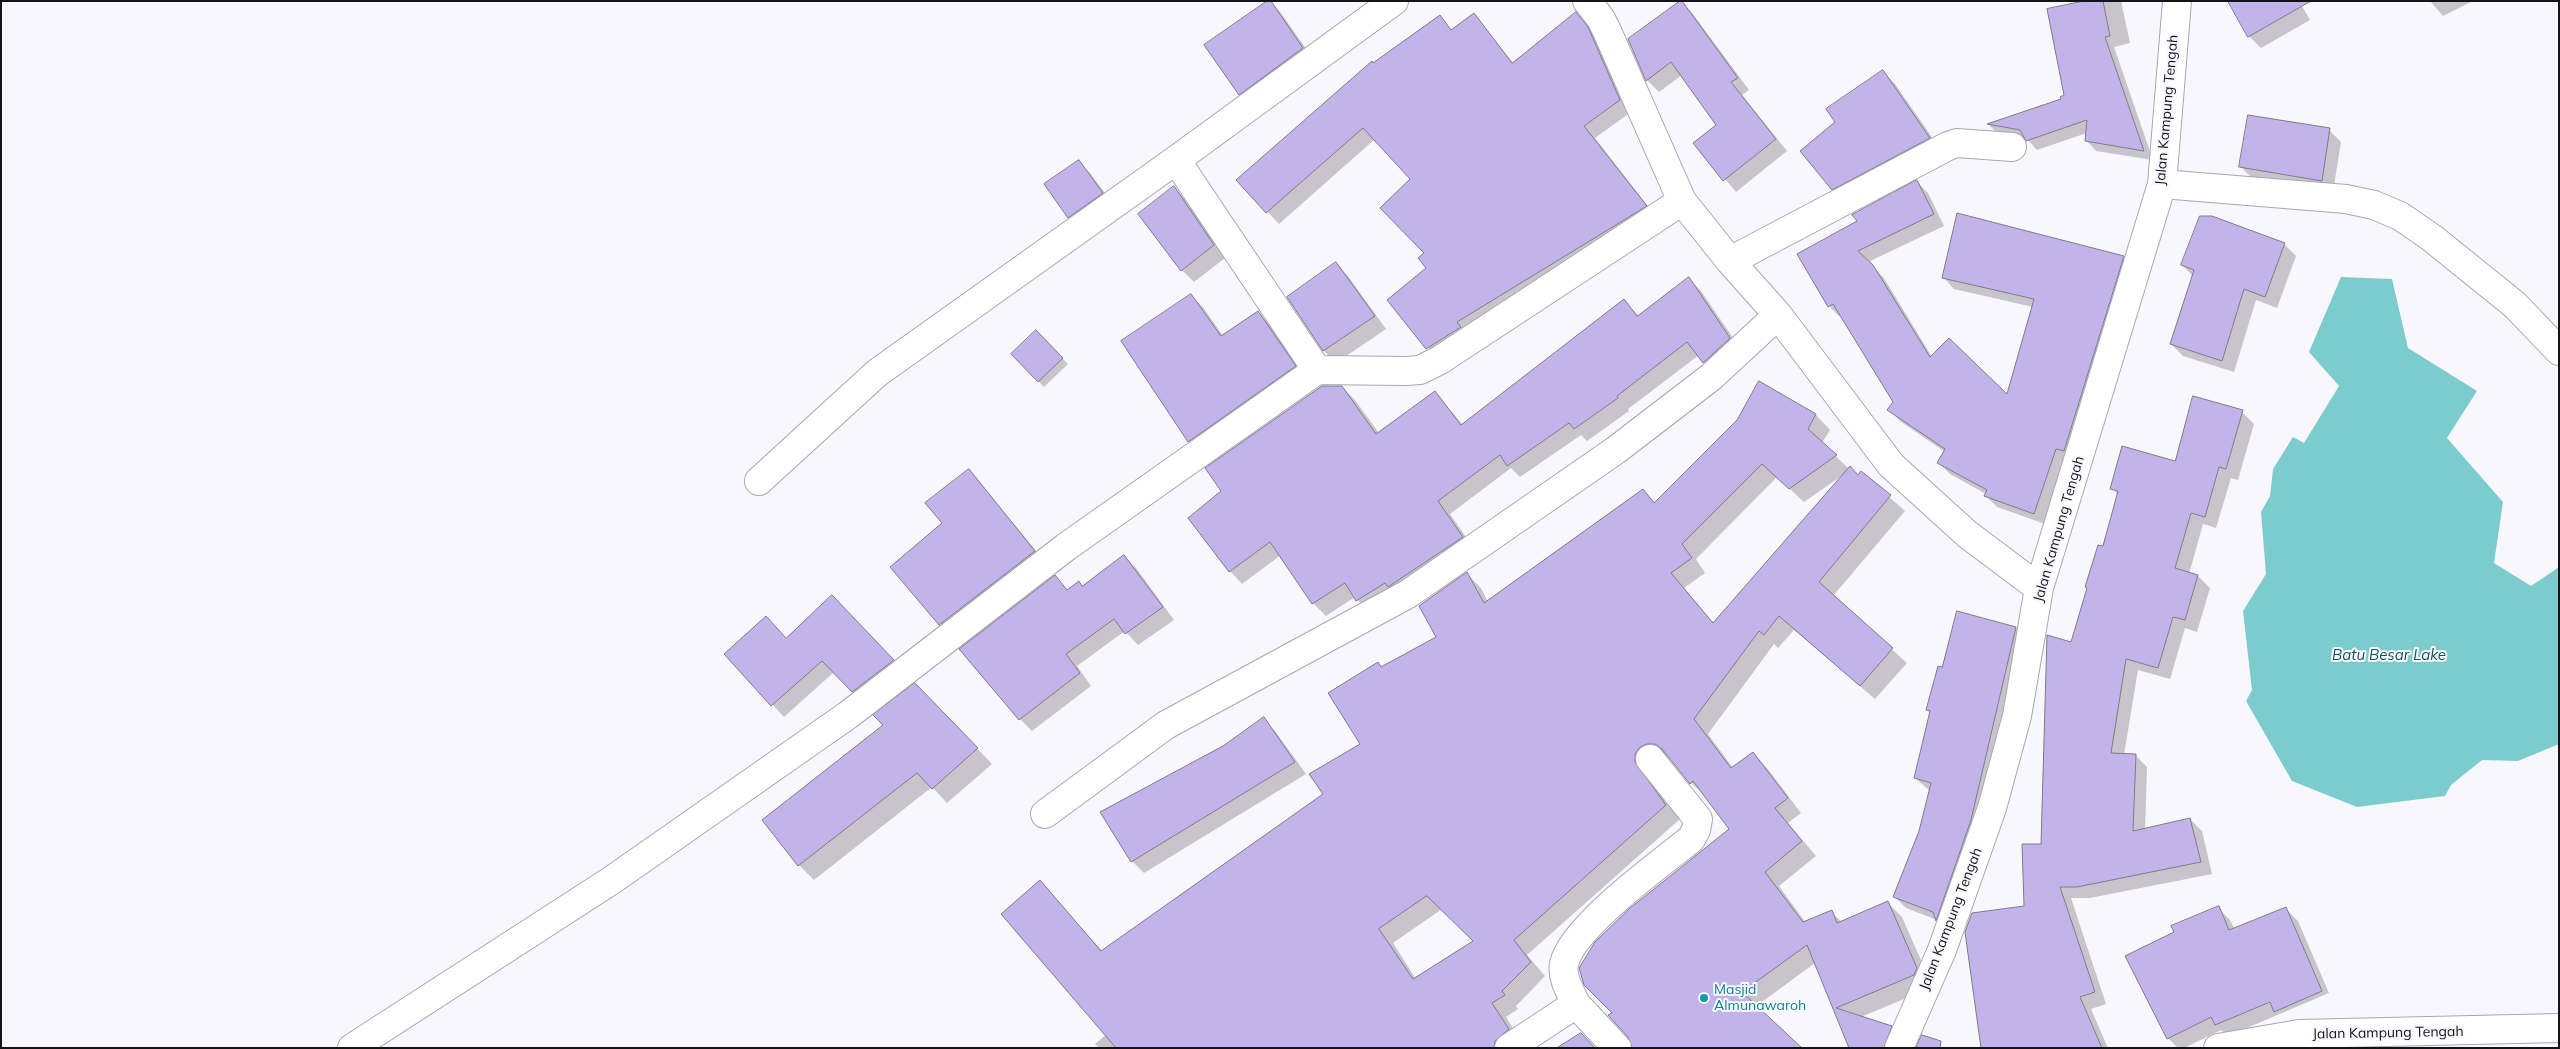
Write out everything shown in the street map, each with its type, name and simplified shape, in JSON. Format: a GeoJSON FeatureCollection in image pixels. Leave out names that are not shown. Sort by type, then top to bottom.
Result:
{"type":"FeatureCollection","features":[{"type":"Feature","properties":{"kind":"street"},"geometry":{"type":"LineString","coordinates":[[759,481],[877,373],[1176,160],[1394,1]]}},
{"type":"Feature","properties":{"kind":"street"},"geometry":{"type":"LineString","coordinates":[[1587,1],[1607,31],[1682,201],[1730,261],[1778,315],[1891,465],[1967,534],[2039,588]]}},
{"type":"Feature","properties":{"kind":"street","name":"Jalan Kampung Tengah"},"geometry":{"type":"LineString","coordinates":[[1899,1048],[1942,950],[1992,808],[2017,716],[2039,588],[2162,184],[2177,1]]}},
{"type":"Feature","properties":{"kind":"street"},"geometry":{"type":"LineString","coordinates":[[1730,261],[1948,146],[1957,143],[2012,147]]}},
{"type":"Feature","properties":{"kind":"street"},"geometry":{"type":"LineString","coordinates":[[1176,160],[1317,370]]}},
{"type":"Feature","properties":{"kind":"street"},"geometry":{"type":"LineString","coordinates":[[2162,184],[2346,199],[2374,205],[2400,216],[2432,238],[2515,305],[2559,351]]}},
{"type":"Feature","properties":{"kind":"street"},"geometry":{"type":"LineString","coordinates":[[352,1048],[612,880],[848,715],[1066,547],[1317,370],[1420,370],[1440,360],[1682,201]]}},
{"type":"Feature","properties":{"kind":"street"},"geometry":{"type":"LineString","coordinates":[[1045,814],[1166,725],[1408,594],[1616,450],[1711,377],[1778,315]]}},
{"type":"Feature","properties":{"kind":"street"},"geometry":{"type":"LineString","coordinates":[[1617,1048],[1576,1004],[1564,974],[1568,952],[1609,905],[1691,839],[1696,830],[1698,819],[1650,759]]}},
{"type":"Feature","properties":{"kind":"street"},"geometry":{"type":"LineString","coordinates":[[1509,1048],[1576,1004]]}},
{"type":"Feature","properties":{"kind":"street","name":"Jalan Kampung Tengah"},"geometry":{"type":"LineString","coordinates":[[2218,1048],[2299,1034],[2559,1028]]}},
{"type":"Feature","properties":{"kind":"water","name":"Batu Besar Lake"},"geometry":{"type":"Polygon","coordinates":[[[2341,277],[2392,279],[2408,348],[2477,391],[2447,438],[2503,502],[2494,563],[2531,586],[2559,567],[2559,744],[2518,761],[2482,760],[2451,785],[2445,796],[2357,807],[2292,781],[2246,701],[2252,690],[2243,611],[2266,574],[2261,512],[2270,496],[2273,469],[2293,437],[2304,443],[2339,386],[2309,352],[2341,277]]]}},
{"type":"Feature","properties":{"kind":"building"},"geometry":{"type":"Polygon","coordinates":[[[1267,1],[1271,1],[1303,48],[1239,95],[1204,45],[1267,1]]]}},
{"type":"Feature","properties":{"kind":"building"},"geometry":{"type":"Polygon","coordinates":[[[1682,1],[1738,78],[1731,82],[1776,139],[1723,181],[1693,143],[1716,125],[1671,62],[1646,81],[1628,39],[1682,1]]]}},
{"type":"Feature","properties":{"kind":"building"},"geometry":{"type":"Polygon","coordinates":[[[2084,1],[2103,1],[2110,36],[2105,37],[2144,151],[2085,141],[2087,120],[2026,141],[2020,130],[1987,124],[2061,99],[2060,97],[2064,95],[2047,9],[2084,1]]]}},
{"type":"Feature","properties":{"kind":"building"},"geometry":{"type":"Polygon","coordinates":[[[2228,1],[2311,1],[2248,37],[2228,1]]]}},
{"type":"Feature","properties":{"kind":"building"},"geometry":{"type":"Polygon","coordinates":[[[1576,12],[1588,27],[1620,100],[1584,126],[1647,206],[1457,322],[1461,327],[1426,349],[1387,300],[1426,268],[1418,258],[1424,253],[1380,208],[1410,179],[1363,128],[1266,213],[1236,180],[1372,61],[1373,63],[1440,15],[1451,30],[1474,13],[1512,63],[1576,12]]]}},
{"type":"Feature","properties":{"kind":"building"},"geometry":{"type":"Polygon","coordinates":[[[1883,70],[1930,138],[1832,190],[1800,151],[1835,122],[1826,109],[1883,70]]]}},
{"type":"Feature","properties":{"kind":"building"},"geometry":{"type":"Polygon","coordinates":[[[2248,115],[2330,128],[2322,181],[2239,167],[2248,115]]]}},
{"type":"Feature","properties":{"kind":"building"},"geometry":{"type":"Polygon","coordinates":[[[1079,160],[1103,193],[1068,218],[1044,184],[1079,160]]]}},
{"type":"Feature","properties":{"kind":"building"},"geometry":{"type":"Polygon","coordinates":[[[1917,180],[1934,214],[1858,251],[1873,265],[1930,357],[1949,338],[2007,394],[2034,299],[1942,278],[1957,213],[2124,256],[2064,451],[2056,449],[2034,514],[1984,496],[1987,490],[1937,463],[1945,449],[1887,410],[1893,402],[1833,304],[1828,307],[1797,254],[1857,221],[1852,215],[1917,180]]]}},
{"type":"Feature","properties":{"kind":"building"},"geometry":{"type":"Polygon","coordinates":[[[1174,186],[1214,245],[1181,271],[1138,214],[1174,186]]]}},
{"type":"Feature","properties":{"kind":"building"},"geometry":{"type":"Polygon","coordinates":[[[2200,216],[2212,216],[2285,243],[2265,297],[2244,289],[2222,361],[2170,344],[2194,270],[2181,265],[2200,216]]]}},
{"type":"Feature","properties":{"kind":"building"},"geometry":{"type":"Polygon","coordinates":[[[1336,262],[1375,316],[1323,351],[1287,297],[1336,262]]]}},
{"type":"Feature","properties":{"kind":"building"},"geometry":{"type":"Polygon","coordinates":[[[1689,277],[1730,338],[1703,363],[1687,342],[1617,396],[1618,398],[1574,429],[1569,423],[1507,466],[1500,455],[1438,501],[1463,537],[1388,587],[1385,583],[1356,601],[1345,583],[1312,604],[1270,542],[1229,572],[1188,518],[1221,491],[1205,468],[1322,386],[1342,386],[1376,434],[1435,391],[1461,425],[1624,299],[1637,316],[1689,277]]]}},
{"type":"Feature","properties":{"kind":"building"},"geometry":{"type":"Polygon","coordinates":[[[1191,294],[1221,336],[1258,311],[1296,366],[1188,442],[1121,341],[1191,294]]]}},
{"type":"Feature","properties":{"kind":"building"},"geometry":{"type":"Polygon","coordinates":[[[1036,330],[1063,358],[1038,382],[1011,354],[1036,330]]]}},
{"type":"Feature","properties":{"kind":"building"},"geometry":{"type":"Polygon","coordinates":[[[1759,381],[1816,414],[1808,429],[1837,455],[1789,489],[1762,464],[1682,544],[1692,558],[1671,573],[1713,623],[1850,466],[1858,475],[1861,471],[1891,495],[1819,582],[1893,648],[1860,686],[1779,616],[1764,635],[1759,631],[1694,719],[1731,768],[1753,752],[1788,798],[1775,808],[1802,841],[1765,872],[1803,922],[1832,910],[1837,923],[1888,901],[1917,968],[1914,975],[1836,1008],[1892,1026],[1884,1048],[1849,1048],[1807,945],[1742,992],[1802,1048],[1632,1048],[1628,1037],[1608,1015],[1612,1013],[1584,985],[1579,968],[1595,942],[1629,909],[1729,829],[1693,781],[1690,784],[1662,749],[1655,744],[1647,744],[1640,747],[1635,754],[1635,762],[1666,805],[1514,940],[1531,962],[1502,991],[1505,995],[1492,1003],[1509,1029],[1495,1041],[1494,1048],[1116,1048],[1001,914],[1040,880],[1101,951],[1323,794],[1309,774],[1360,744],[1328,693],[1378,662],[1381,667],[1436,637],[1419,606],[1467,572],[1484,603],[1643,489],[1654,503],[1737,420],[1759,381]],[[1427,896],[1379,929],[1413,979],[1473,941],[1427,896]]]}},
{"type":"Feature","properties":{"kind":"building"},"geometry":{"type":"Polygon","coordinates":[[[2193,396],[2243,410],[2226,469],[2219,467],[2205,517],[2191,513],[2175,568],[2198,575],[2185,620],[2173,617],[2158,668],[2126,659],[2111,753],[2136,754],[2133,831],[2190,818],[2201,862],[2077,887],[2060,887],[2095,992],[2080,997],[2102,1048],[1981,1048],[1965,932],[1972,913],[2024,906],[2022,844],[2041,844],[2047,635],[2071,642],[2098,545],[2103,546],[2118,491],[2110,489],[2122,446],[2175,461],[2193,396]]]}},
{"type":"Feature","properties":{"kind":"building"},"geometry":{"type":"Polygon","coordinates":[[[969,469],[1035,551],[939,625],[890,567],[942,523],[925,503],[969,469]]]}},
{"type":"Feature","properties":{"kind":"building"},"geometry":{"type":"Polygon","coordinates":[[[1124,555],[1163,607],[1125,634],[1114,619],[1066,654],[1080,673],[1019,720],[959,649],[1055,575],[1067,590],[1079,581],[1082,586],[1124,555]]]}},
{"type":"Feature","properties":{"kind":"building"},"geometry":{"type":"Polygon","coordinates":[[[832,595],[894,660],[852,692],[822,661],[771,706],[724,654],[766,616],[786,638],[832,595]]]}},
{"type":"Feature","properties":{"kind":"building"},"geometry":{"type":"Polygon","coordinates":[[[1957,611],[2016,627],[1971,820],[1936,921],[1933,912],[1893,897],[1919,831],[1931,783],[1914,778],[1930,711],[1926,710],[1938,666],[1942,667],[1957,611]]]}},
{"type":"Feature","properties":{"kind":"building"},"geometry":{"type":"Polygon","coordinates":[[[915,683],[978,748],[932,789],[917,773],[798,866],[762,820],[883,725],[873,715],[915,683]]]}},
{"type":"Feature","properties":{"kind":"building"},"geometry":{"type":"Polygon","coordinates":[[[1264,717],[1295,762],[1131,862],[1100,812],[1223,746],[1264,717]]]}},
{"type":"Feature","properties":{"kind":"building"},"geometry":{"type":"Polygon","coordinates":[[[2219,906],[2229,930],[2286,907],[2322,991],[2274,1012],[2270,1002],[2215,1025],[2211,1017],[2167,1039],[2125,956],[2174,932],[2171,926],[2219,906]]]}},
{"type":"Feature","properties":{"kind":"building"},"geometry":{"type":"Polygon","coordinates":[[[1581,1033],[1595,1048],[1557,1048],[1581,1033]]]}},
{"type":"Feature","properties":{"kind":"building"},"geometry":{"type":"Polygon","coordinates":[[[1922,1035],[1941,1041],[1940,1048],[1916,1048],[1922,1035]]]}},
{"type":"Feature","properties":{"kind":"place","name":"Masjid Almunawaroh"},"geometry":{"type":"Point","coordinates":[1704,998]}}]}
